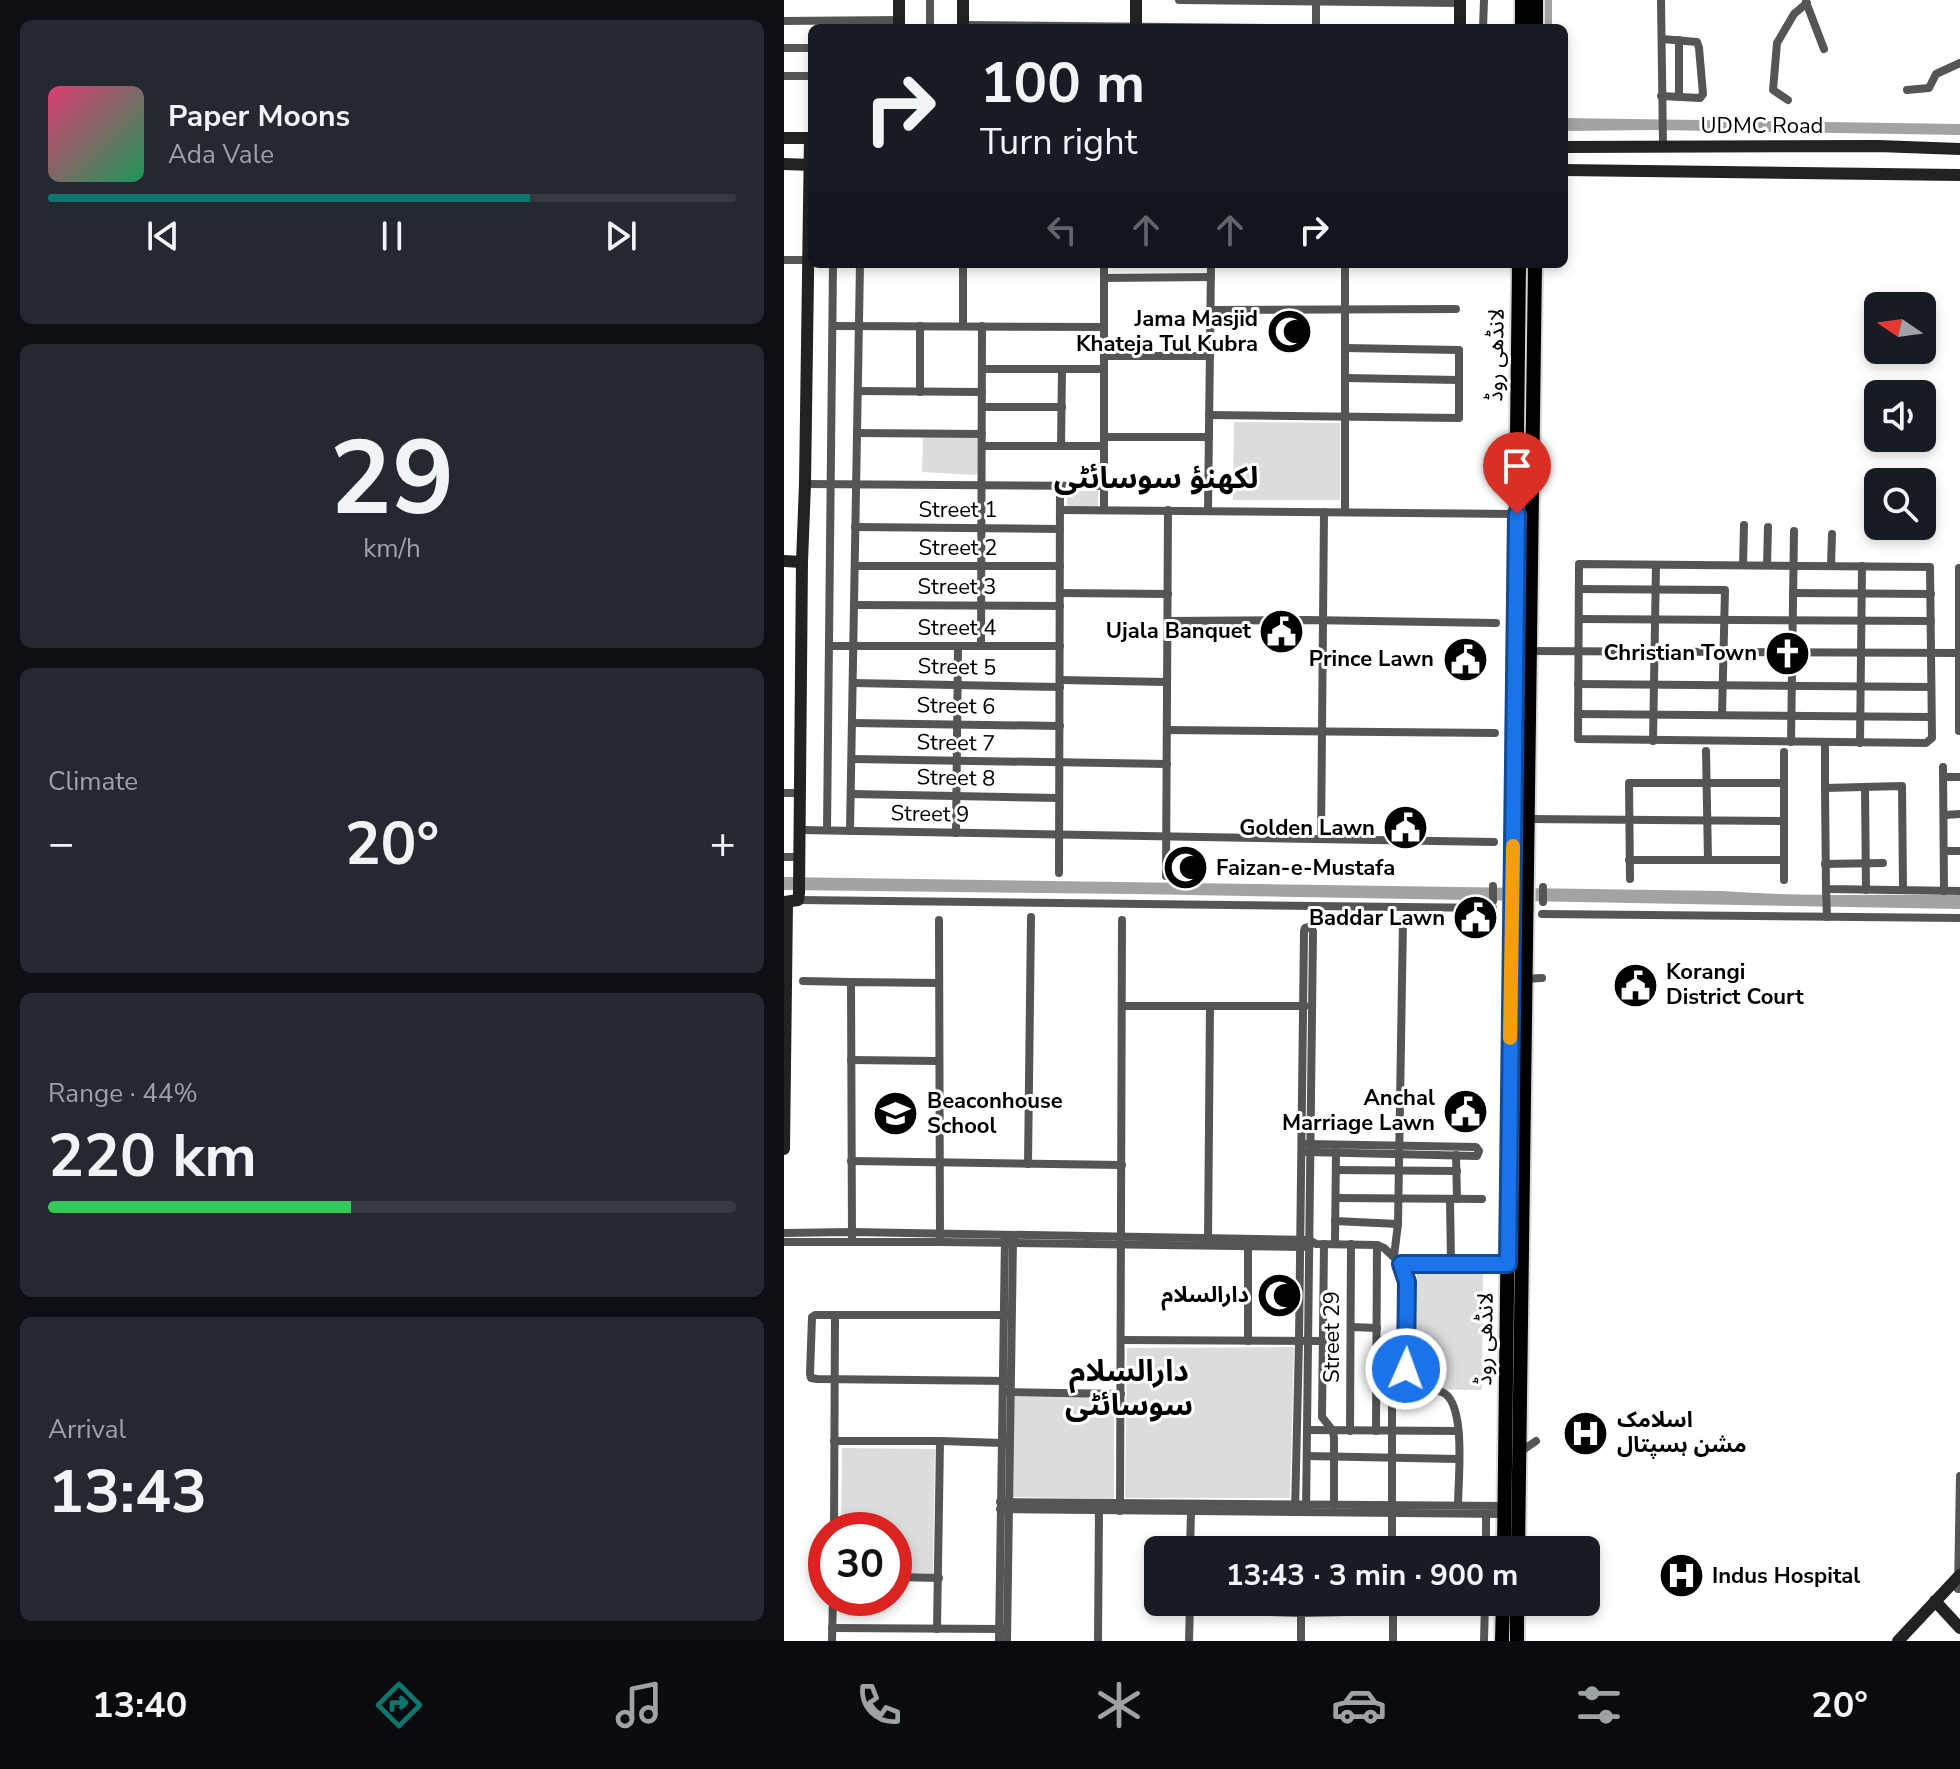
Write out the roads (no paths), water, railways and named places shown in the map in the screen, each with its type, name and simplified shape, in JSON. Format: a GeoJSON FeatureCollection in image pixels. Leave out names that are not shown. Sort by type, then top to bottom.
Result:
{"type":"FeatureCollection","features":[{"type":"Feature","properties":{"kind":"main road"},"geometry":{"type":"LineString","coordinates":[[1522,0],[1522,24]]}},
{"type":"Feature","properties":{"kind":"main road"},"geometry":{"type":"LineString","coordinates":[[1536,0],[1536,24]]}},
{"type":"Feature","properties":{"kind":"main road","name":"لانڈھی روڈ"},"geometry":{"type":"LineString","coordinates":[[1504,1536],[1508,1264],[1519,894],[1518,268]]}},
{"type":"Feature","properties":{"kind":"main road","name":"لانڈھی روڈ"},"geometry":{"type":"LineString","coordinates":[[1518,1536],[1525,979],[1519,894],[1527,819],[1535,268]]}},
{"type":"Feature","properties":{"kind":"main road"},"geometry":{"type":"LineString","coordinates":[[1502,1641],[1503,1616]]}},
{"type":"Feature","properties":{"kind":"main road"},"geometry":{"type":"LineString","coordinates":[[1517,1616],[1517,1641]]}},
{"type":"Feature","properties":{"kind":"street"},"geometry":{"type":"LineString","coordinates":[[784,21],[899,24],[899,0]]}},
{"type":"Feature","properties":{"kind":"street"},"geometry":{"type":"LineString","coordinates":[[930,0],[930,24]]}},
{"type":"Feature","properties":{"kind":"street"},"geometry":{"type":"LineString","coordinates":[[963,0],[963,24]]}},
{"type":"Feature","properties":{"kind":"street"},"geometry":{"type":"LineString","coordinates":[[1136,0],[1136,24]]}},
{"type":"Feature","properties":{"kind":"street"},"geometry":{"type":"LineString","coordinates":[[1179,0],[1460,1],[1460,24]]}},
{"type":"Feature","properties":{"kind":"street"},"geometry":{"type":"LineString","coordinates":[[1483,24],[1484,0]]}},
{"type":"Feature","properties":{"kind":"street"},"geometry":{"type":"LineString","coordinates":[[1661,0],[1662,141]]}},
{"type":"Feature","properties":{"kind":"street"},"geometry":{"type":"LineString","coordinates":[[1316,1],[1316,24]]}},
{"type":"Feature","properties":{"kind":"street"},"geometry":{"type":"LineString","coordinates":[[1788,100],[1773,90],[1776,49],[1794,14],[1806,2],[1824,49]]}},
{"type":"Feature","properties":{"kind":"street"},"geometry":{"type":"LineString","coordinates":[[1661,96],[1700,98],[1703,94],[1698,44],[1693,40],[1662,39]]}},
{"type":"Feature","properties":{"kind":"street"},"geometry":{"type":"LineString","coordinates":[[1679,40],[1679,97]]}},
{"type":"Feature","properties":{"kind":"street"},"geometry":{"type":"LineString","coordinates":[[784,48],[808,48]]}},
{"type":"Feature","properties":{"kind":"street"},"geometry":{"type":"LineString","coordinates":[[1907,90],[1929,88],[1936,74],[1960,63]]}},
{"type":"Feature","properties":{"kind":"street"},"geometry":{"type":"LineString","coordinates":[[784,76],[808,76]]}},
{"type":"Feature","properties":{"kind":"street"},"geometry":{"type":"LineString","coordinates":[[784,138],[808,138]]}},
{"type":"Feature","properties":{"kind":"street","name":"UDMC Road"},"geometry":{"type":"LineString","coordinates":[[1568,147],[1662,141],[1960,149]]}},
{"type":"Feature","properties":{"kind":"street"},"geometry":{"type":"LineString","coordinates":[[784,164],[808,165]]}},
{"type":"Feature","properties":{"kind":"street"},"geometry":{"type":"LineString","coordinates":[[1568,170],[1960,175]]}},
{"type":"Feature","properties":{"kind":"street"},"geometry":{"type":"LineString","coordinates":[[784,260],[808,260]]}},
{"type":"Feature","properties":{"kind":"street"},"geometry":{"type":"LineString","coordinates":[[784,1149],[792,899],[800,874],[802,562],[810,268]]}},
{"type":"Feature","properties":{"kind":"street"},"geometry":{"type":"LineString","coordinates":[[827,830],[833,268]]}},
{"type":"Feature","properties":{"kind":"street"},"geometry":{"type":"LineString","coordinates":[[850,831],[860,268]]}},
{"type":"Feature","properties":{"kind":"street"},"geometry":{"type":"LineString","coordinates":[[963,268],[963,326]]}},
{"type":"Feature","properties":{"kind":"street"},"geometry":{"type":"LineString","coordinates":[[1104,268],[1104,509]]}},
{"type":"Feature","properties":{"kind":"street"},"geometry":{"type":"LineString","coordinates":[[1208,510],[1211,268]]}},
{"type":"Feature","properties":{"kind":"street"},"geometry":{"type":"LineString","coordinates":[[1345,268],[1345,512]]}},
{"type":"Feature","properties":{"kind":"street"},"geometry":{"type":"LineString","coordinates":[[1104,278],[1211,277]]}},
{"type":"Feature","properties":{"kind":"street"},"geometry":{"type":"LineString","coordinates":[[1210,310],[1456,309]]}},
{"type":"Feature","properties":{"kind":"street"},"geometry":{"type":"LineString","coordinates":[[833,326],[1104,327]]}},
{"type":"Feature","properties":{"kind":"street"},"geometry":{"type":"LineString","coordinates":[[920,326],[920,392]]}},
{"type":"Feature","properties":{"kind":"street"},"geometry":{"type":"LineString","coordinates":[[981,646],[982,326]]}},
{"type":"Feature","properties":{"kind":"street"},"geometry":{"type":"LineString","coordinates":[[1209,415],[1459,418],[1459,350],[1345,348]]}},
{"type":"Feature","properties":{"kind":"street"},"geometry":{"type":"LineString","coordinates":[[1104,356],[1210,356]]}},
{"type":"Feature","properties":{"kind":"street"},"geometry":{"type":"LineString","coordinates":[[982,369],[1104,369]]}},
{"type":"Feature","properties":{"kind":"street"},"geometry":{"type":"LineString","coordinates":[[1061,446],[1062,369]]}},
{"type":"Feature","properties":{"kind":"street"},"geometry":{"type":"LineString","coordinates":[[1345,378],[1459,380]]}},
{"type":"Feature","properties":{"kind":"street"},"geometry":{"type":"LineString","coordinates":[[858,391],[982,392]]}},
{"type":"Feature","properties":{"kind":"street"},"geometry":{"type":"LineString","coordinates":[[982,407],[1062,407]]}},
{"type":"Feature","properties":{"kind":"street"},"geometry":{"type":"LineString","coordinates":[[857,433],[982,434]]}},
{"type":"Feature","properties":{"kind":"street"},"geometry":{"type":"LineString","coordinates":[[982,446],[1061,446],[1209,437]]}},
{"type":"Feature","properties":{"kind":"street"},"geometry":{"type":"LineString","coordinates":[[805,484],[1104,486]]}},
{"type":"Feature","properties":{"kind":"street"},"geometry":{"type":"LineString","coordinates":[[1059,873],[1060,487]]}},
{"type":"Feature","properties":{"kind":"street"},"geometry":{"type":"LineString","coordinates":[[1060,510],[1517,514]]}},
{"type":"Feature","properties":{"kind":"street"},"geometry":{"type":"LineString","coordinates":[[1166,876],[1168,510]]}},
{"type":"Feature","properties":{"kind":"street"},"geometry":{"type":"LineString","coordinates":[[1321,839],[1324,512]]}},
{"type":"Feature","properties":{"kind":"street"},"geometry":{"type":"LineString","coordinates":[[1743,565],[1744,525]]}},
{"type":"Feature","properties":{"kind":"street","name":"Street 1"},"geometry":{"type":"LineString","coordinates":[[855,527],[1060,529]]}},
{"type":"Feature","properties":{"kind":"street"},"geometry":{"type":"LineString","coordinates":[[1767,565],[1768,527]]}},
{"type":"Feature","properties":{"kind":"street"},"geometry":{"type":"LineString","coordinates":[[1791,742],[1794,531]]}},
{"type":"Feature","properties":{"kind":"street"},"geometry":{"type":"LineString","coordinates":[[1831,565],[1832,534]]}},
{"type":"Feature","properties":{"kind":"street"},"geometry":{"type":"LineString","coordinates":[[784,561],[802,562]]}},
{"type":"Feature","properties":{"kind":"street"},"geometry":{"type":"LineString","coordinates":[[1579,564],[1656,565],[1930,567],[1932,738],[1930,741],[1860,743],[1578,739],[1579,564]]}},
{"type":"Feature","properties":{"kind":"street"},"geometry":{"type":"LineString","coordinates":[[1653,741],[1656,565]]}},
{"type":"Feature","properties":{"kind":"street","name":"Street 2"},"geometry":{"type":"LineString","coordinates":[[855,566],[1060,566]]}},
{"type":"Feature","properties":{"kind":"street"},"geometry":{"type":"LineString","coordinates":[[1860,743],[1862,566]]}},
{"type":"Feature","properties":{"kind":"street"},"geometry":{"type":"LineString","coordinates":[[1959,568],[1959,731]]}},
{"type":"Feature","properties":{"kind":"street"},"geometry":{"type":"LineString","coordinates":[[1579,589],[1725,590],[1722,715]]}},
{"type":"Feature","properties":{"kind":"street"},"geometry":{"type":"LineString","coordinates":[[1060,593],[1168,594]]}},
{"type":"Feature","properties":{"kind":"street"},"geometry":{"type":"LineString","coordinates":[[1793,593],[1931,594]]}},
{"type":"Feature","properties":{"kind":"street","name":"Street 3"},"geometry":{"type":"LineString","coordinates":[[854,605],[1060,606]]}},
{"type":"Feature","properties":{"kind":"street"},"geometry":{"type":"LineString","coordinates":[[1579,619],[1931,621]]}},
{"type":"Feature","properties":{"kind":"street"},"geometry":{"type":"LineString","coordinates":[[1168,621],[1496,623]]}},
{"type":"Feature","properties":{"kind":"street","name":"Street 4"},"geometry":{"type":"LineString","coordinates":[[829,646],[1060,646]]}},
{"type":"Feature","properties":{"kind":"street"},"geometry":{"type":"LineString","coordinates":[[956,833],[958,646]]}},
{"type":"Feature","properties":{"kind":"street"},"geometry":{"type":"LineString","coordinates":[[1530,651],[1959,653]]}},
{"type":"Feature","properties":{"kind":"street","name":"Street 5"},"geometry":{"type":"LineString","coordinates":[[853,683],[1167,682]]}},
{"type":"Feature","properties":{"kind":"street"},"geometry":{"type":"LineString","coordinates":[[1578,684],[1931,687]]}},
{"type":"Feature","properties":{"kind":"street"},"geometry":{"type":"LineString","coordinates":[[1578,714],[1931,717]]}},
{"type":"Feature","properties":{"kind":"street","name":"Street 6"},"geometry":{"type":"LineString","coordinates":[[852,723],[1060,726]]}},
{"type":"Feature","properties":{"kind":"street"},"geometry":{"type":"LineString","coordinates":[[1167,730],[1495,733]]}},
{"type":"Feature","properties":{"kind":"street"},"geometry":{"type":"LineString","coordinates":[[1825,742],[1826,912]]}},
{"type":"Feature","properties":{"kind":"street"},"geometry":{"type":"LineString","coordinates":[[1706,751],[1708,860]]}},
{"type":"Feature","properties":{"kind":"street"},"geometry":{"type":"LineString","coordinates":[[1784,752],[1784,880]]}},
{"type":"Feature","properties":{"kind":"street","name":"Street 7"},"geometry":{"type":"LineString","coordinates":[[852,759],[1167,764]]}},
{"type":"Feature","properties":{"kind":"street"},"geometry":{"type":"LineString","coordinates":[[1944,891],[1944,772],[1960,777]]}},
{"type":"Feature","properties":{"kind":"street"},"geometry":{"type":"LineString","coordinates":[[1630,879],[1629,783],[1784,783]]}},
{"type":"Feature","properties":{"kind":"street"},"geometry":{"type":"LineString","coordinates":[[1865,787],[1866,890]]}},
{"type":"Feature","properties":{"kind":"street"},"geometry":{"type":"LineString","coordinates":[[1825,788],[1903,787],[1903,890]]}},
{"type":"Feature","properties":{"kind":"street"},"geometry":{"type":"LineString","coordinates":[[784,793],[801,793]]}},
{"type":"Feature","properties":{"kind":"street","name":"Street 8"},"geometry":{"type":"LineString","coordinates":[[851,794],[1059,798]]}},
{"type":"Feature","properties":{"kind":"street"},"geometry":{"type":"LineString","coordinates":[[1945,815],[1960,814]]}},
{"type":"Feature","properties":{"kind":"street"},"geometry":{"type":"LineString","coordinates":[[1527,819],[1784,821]]}},
{"type":"Feature","properties":{"kind":"street","name":"Street 9"},"geometry":{"type":"LineString","coordinates":[[800,830],[1494,842]]}},
{"type":"Feature","properties":{"kind":"street"},"geometry":{"type":"LineString","coordinates":[[1944,851],[1960,851]]}},
{"type":"Feature","properties":{"kind":"street"},"geometry":{"type":"LineString","coordinates":[[784,857],[800,857]]}},
{"type":"Feature","properties":{"kind":"street"},"geometry":{"type":"LineString","coordinates":[[1629,860],[1784,860]]}},
{"type":"Feature","properties":{"kind":"street"},"geometry":{"type":"LineString","coordinates":[[1825,864],[1883,863]]}},
{"type":"Feature","properties":{"kind":"street"},"geometry":{"type":"LineString","coordinates":[[792,899],[1493,905],[1493,886]]}},
{"type":"Feature","properties":{"kind":"street"},"geometry":{"type":"LineString","coordinates":[[1543,887],[1543,902]]}},
{"type":"Feature","properties":{"kind":"street"},"geometry":{"type":"LineString","coordinates":[[1826,891],[1960,891]]}},
{"type":"Feature","properties":{"kind":"street"},"geometry":{"type":"LineString","coordinates":[[1542,914],[1826,912],[1960,918]]}},
{"type":"Feature","properties":{"kind":"street"},"geometry":{"type":"LineString","coordinates":[[1028,1164],[1031,917]]}},
{"type":"Feature","properties":{"kind":"street"},"geometry":{"type":"LineString","coordinates":[[939,920],[940,1238]]}},
{"type":"Feature","properties":{"kind":"street"},"geometry":{"type":"LineString","coordinates":[[1120,1507],[1122,920]]}},
{"type":"Feature","properties":{"kind":"street"},"geometry":{"type":"LineString","coordinates":[[1394,1256],[1398,1224],[1403,921]]}},
{"type":"Feature","properties":{"kind":"street"},"geometry":{"type":"LineString","coordinates":[[1308,1006],[1304,931],[1311,927],[1306,1148],[1310,1244],[1323,1341],[1322,1417],[1333,1431],[1334,1505]]}},
{"type":"Feature","properties":{"kind":"street"},"geometry":{"type":"LineString","coordinates":[[1525,979],[1542,978]]}},
{"type":"Feature","properties":{"kind":"street"},"geometry":{"type":"LineString","coordinates":[[803,981],[939,983]]}},
{"type":"Feature","properties":{"kind":"street"},"geometry":{"type":"LineString","coordinates":[[851,982],[852,1237]]}},
{"type":"Feature","properties":{"kind":"street"},"geometry":{"type":"LineString","coordinates":[[1122,1006],[1308,1006]]}},
{"type":"Feature","properties":{"kind":"street"},"geometry":{"type":"LineString","coordinates":[[1208,1242],[1210,1006]]}},
{"type":"Feature","properties":{"kind":"street"},"geometry":{"type":"LineString","coordinates":[[851,1060],[939,1061]]}},
{"type":"Feature","properties":{"kind":"street"},"geometry":{"type":"LineString","coordinates":[[1306,1148],[1336,1152],[1399,1150],[1476,1147],[1479,1149],[1477,1156],[1399,1150],[1306,1148]]}},
{"type":"Feature","properties":{"kind":"street"},"geometry":{"type":"LineString","coordinates":[[1335,1243],[1336,1152]]}},
{"type":"Feature","properties":{"kind":"street"},"geometry":{"type":"LineString","coordinates":[[1451,1263],[1456,1155]]}},
{"type":"Feature","properties":{"kind":"street"},"geometry":{"type":"LineString","coordinates":[[851,1161],[1122,1165]]}},
{"type":"Feature","properties":{"kind":"street"},"geometry":{"type":"LineString","coordinates":[[1336,1170],[1457,1171]]}},
{"type":"Feature","properties":{"kind":"street"},"geometry":{"type":"LineString","coordinates":[[1336,1198],[1482,1199]]}},
{"type":"Feature","properties":{"kind":"street"},"geometry":{"type":"LineString","coordinates":[[1335,1221],[1398,1224]]}},
{"type":"Feature","properties":{"kind":"street"},"geometry":{"type":"LineString","coordinates":[[784,1233],[852,1237],[1310,1244]]}},
{"type":"Feature","properties":{"kind":"street"},"geometry":{"type":"LineString","coordinates":[[784,1242],[852,1237]]}},
{"type":"Feature","properties":{"kind":"street"},"geometry":{"type":"LineString","coordinates":[[999,1641],[1003,1629],[1009,1239]]}},
{"type":"Feature","properties":{"kind":"street"},"geometry":{"type":"LineString","coordinates":[[1208,1242],[1248,1247],[1335,1243],[1377,1245],[1401,1264],[1407,1282],[1407,1353],[1405,1373],[1392,1407],[1392,1536]]}},
{"type":"Feature","properties":{"kind":"street"},"geometry":{"type":"LineString","coordinates":[[1295,1508],[1310,1244]]}},
{"type":"Feature","properties":{"kind":"street","name":"Street 29"},"geometry":{"type":"LineString","coordinates":[[1350,1431],[1351,1244]]}},
{"type":"Feature","properties":{"kind":"street"},"geometry":{"type":"LineString","coordinates":[[1376,1431],[1377,1245]]}},
{"type":"Feature","properties":{"kind":"street"},"geometry":{"type":"LineString","coordinates":[[1248,1247],[1248,1341]]}},
{"type":"Feature","properties":{"kind":"street"},"geometry":{"type":"LineString","coordinates":[[1401,1264],[1508,1264]]}},
{"type":"Feature","properties":{"kind":"street"},"geometry":{"type":"LineString","coordinates":[[1006,1380],[813,1379],[810,1374],[812,1317],[815,1315],[1007,1315]]}},
{"type":"Feature","properties":{"kind":"street"},"geometry":{"type":"LineString","coordinates":[[834,1512],[835,1315]]}},
{"type":"Feature","properties":{"kind":"street"},"geometry":{"type":"LineString","coordinates":[[1351,1327],[1377,1328]]}},
{"type":"Feature","properties":{"kind":"street"},"geometry":{"type":"LineString","coordinates":[[1121,1340],[1323,1341]]}},
{"type":"Feature","properties":{"kind":"street"},"geometry":{"type":"LineString","coordinates":[[1304,1340],[1306,1508]]}},
{"type":"Feature","properties":{"kind":"street"},"geometry":{"type":"LineString","coordinates":[[1398,1390],[1438,1391],[1447,1395],[1456,1411],[1458,1505]]}},
{"type":"Feature","properties":{"kind":"street"},"geometry":{"type":"LineString","coordinates":[[1006,1392],[1121,1394]]}},
{"type":"Feature","properties":{"kind":"street"},"geometry":{"type":"LineString","coordinates":[[1307,1430],[1458,1431]]}},
{"type":"Feature","properties":{"kind":"street"},"geometry":{"type":"LineString","coordinates":[[834,1441],[1005,1443]]}},
{"type":"Feature","properties":{"kind":"street"},"geometry":{"type":"LineString","coordinates":[[937,1629],[940,1441]]}},
{"type":"Feature","properties":{"kind":"street"},"geometry":{"type":"LineString","coordinates":[[1519,1453],[1536,1441]]}},
{"type":"Feature","properties":{"kind":"street"},"geometry":{"type":"LineString","coordinates":[[1307,1456],[1458,1459]]}},
{"type":"Feature","properties":{"kind":"street"},"geometry":{"type":"LineString","coordinates":[[1898,1641],[1959,1582],[1960,1476]]}},
{"type":"Feature","properties":{"kind":"street"},"geometry":{"type":"LineString","coordinates":[[1004,1505],[1191,1512],[1295,1508]]}},
{"type":"Feature","properties":{"kind":"street"},"geometry":{"type":"LineString","coordinates":[[1004,1505],[1392,1509],[1458,1505],[1505,1510]]}},
{"type":"Feature","properties":{"kind":"street"},"geometry":{"type":"LineString","coordinates":[[1306,1508],[1334,1505],[1486,1514],[1505,1510]]}},
{"type":"Feature","properties":{"kind":"street"},"geometry":{"type":"LineString","coordinates":[[1098,1641],[1099,1510]]}},
{"type":"Feature","properties":{"kind":"street"},"geometry":{"type":"LineString","coordinates":[[1190,1536],[1191,1512]]}},
{"type":"Feature","properties":{"kind":"street"},"geometry":{"type":"LineString","coordinates":[[1486,1514],[1486,1536]]}},
{"type":"Feature","properties":{"kind":"street"},"geometry":{"type":"LineString","coordinates":[[912,1577],[939,1578]]}},
{"type":"Feature","properties":{"kind":"street"},"geometry":{"type":"LineString","coordinates":[[1937,1604],[1960,1628]]}},
{"type":"Feature","properties":{"kind":"street"},"geometry":{"type":"LineString","coordinates":[[1909,1641],[1937,1604]]}},
{"type":"Feature","properties":{"kind":"street"},"geometry":{"type":"LineString","coordinates":[[832,1616],[832,1641]]}},
{"type":"Feature","properties":{"kind":"street"},"geometry":{"type":"LineString","coordinates":[[1189,1641],[1190,1616]]}},
{"type":"Feature","properties":{"kind":"street"},"geometry":{"type":"LineString","coordinates":[[1301,1616],[1301,1641]]}},
{"type":"Feature","properties":{"kind":"street"},"geometry":{"type":"LineString","coordinates":[[1393,1616],[1393,1641]]}},
{"type":"Feature","properties":{"kind":"street"},"geometry":{"type":"LineString","coordinates":[[1484,1641],[1485,1616]]}},
{"type":"Feature","properties":{"kind":"street"},"geometry":{"type":"LineString","coordinates":[[832,1628],[1003,1629]]}},
{"type":"Feature","properties":{"kind":"street"},"geometry":{"type":"LineString","coordinates":[[1003,1629],[1007,1641]]}},
{"type":"Feature","properties":{"kind":"place","name":"Jama Masjid Khateja Tul Kubra"},"geometry":{"type":"Point","coordinates":[1289,332]}},
{"type":"Feature","properties":{"kind":"place","name":"Ujala Banquet"},"geometry":{"type":"Point","coordinates":[1282,631]}},
{"type":"Feature","properties":{"kind":"place","name":"Christian Town"},"geometry":{"type":"Point","coordinates":[1788,653]}},
{"type":"Feature","properties":{"kind":"place","name":"Prince Lawn"},"geometry":{"type":"Point","coordinates":[1465,659]}},
{"type":"Feature","properties":{"kind":"place","name":"Golden Lawn"},"geometry":{"type":"Point","coordinates":[1406,828]}},
{"type":"Feature","properties":{"kind":"place","name":"Faizan-e-Mustafa"},"geometry":{"type":"Point","coordinates":[1185,868]}},
{"type":"Feature","properties":{"kind":"place","name":"Baddar Lawn"},"geometry":{"type":"Point","coordinates":[1476,918]}},
{"type":"Feature","properties":{"kind":"place","name":"Korangi District Court"},"geometry":{"type":"Point","coordinates":[1635,985]}},
{"type":"Feature","properties":{"kind":"place","name":"Anchal Marriage Lawn"},"geometry":{"type":"Point","coordinates":[1466,1111]}},
{"type":"Feature","properties":{"kind":"place","name":"Beaconhouse School"},"geometry":{"type":"Point","coordinates":[896,1114]}},
{"type":"Feature","properties":{"kind":"place","name":"دارالسلام"},"geometry":{"type":"Point","coordinates":[1280,1295]}},
{"type":"Feature","properties":{"kind":"place","name":"اسلامک مشن ہسپتال"},"geometry":{"type":"Point","coordinates":[1586,1433]}},
{"type":"Feature","properties":{"kind":"place","name":"Indus Hospital"},"geometry":{"type":"Point","coordinates":[1681,1576]}},
{"type":"Feature","properties":{"kind":"district","name":"لکھنؤ سوسائٹی"},"geometry":{"type":"Point","coordinates":[1156,478]}},
{"type":"Feature","properties":{"kind":"district","name":"دارالسلام سوسائٹی"},"geometry":{"type":"Point","coordinates":[1129,1388]}}]}
